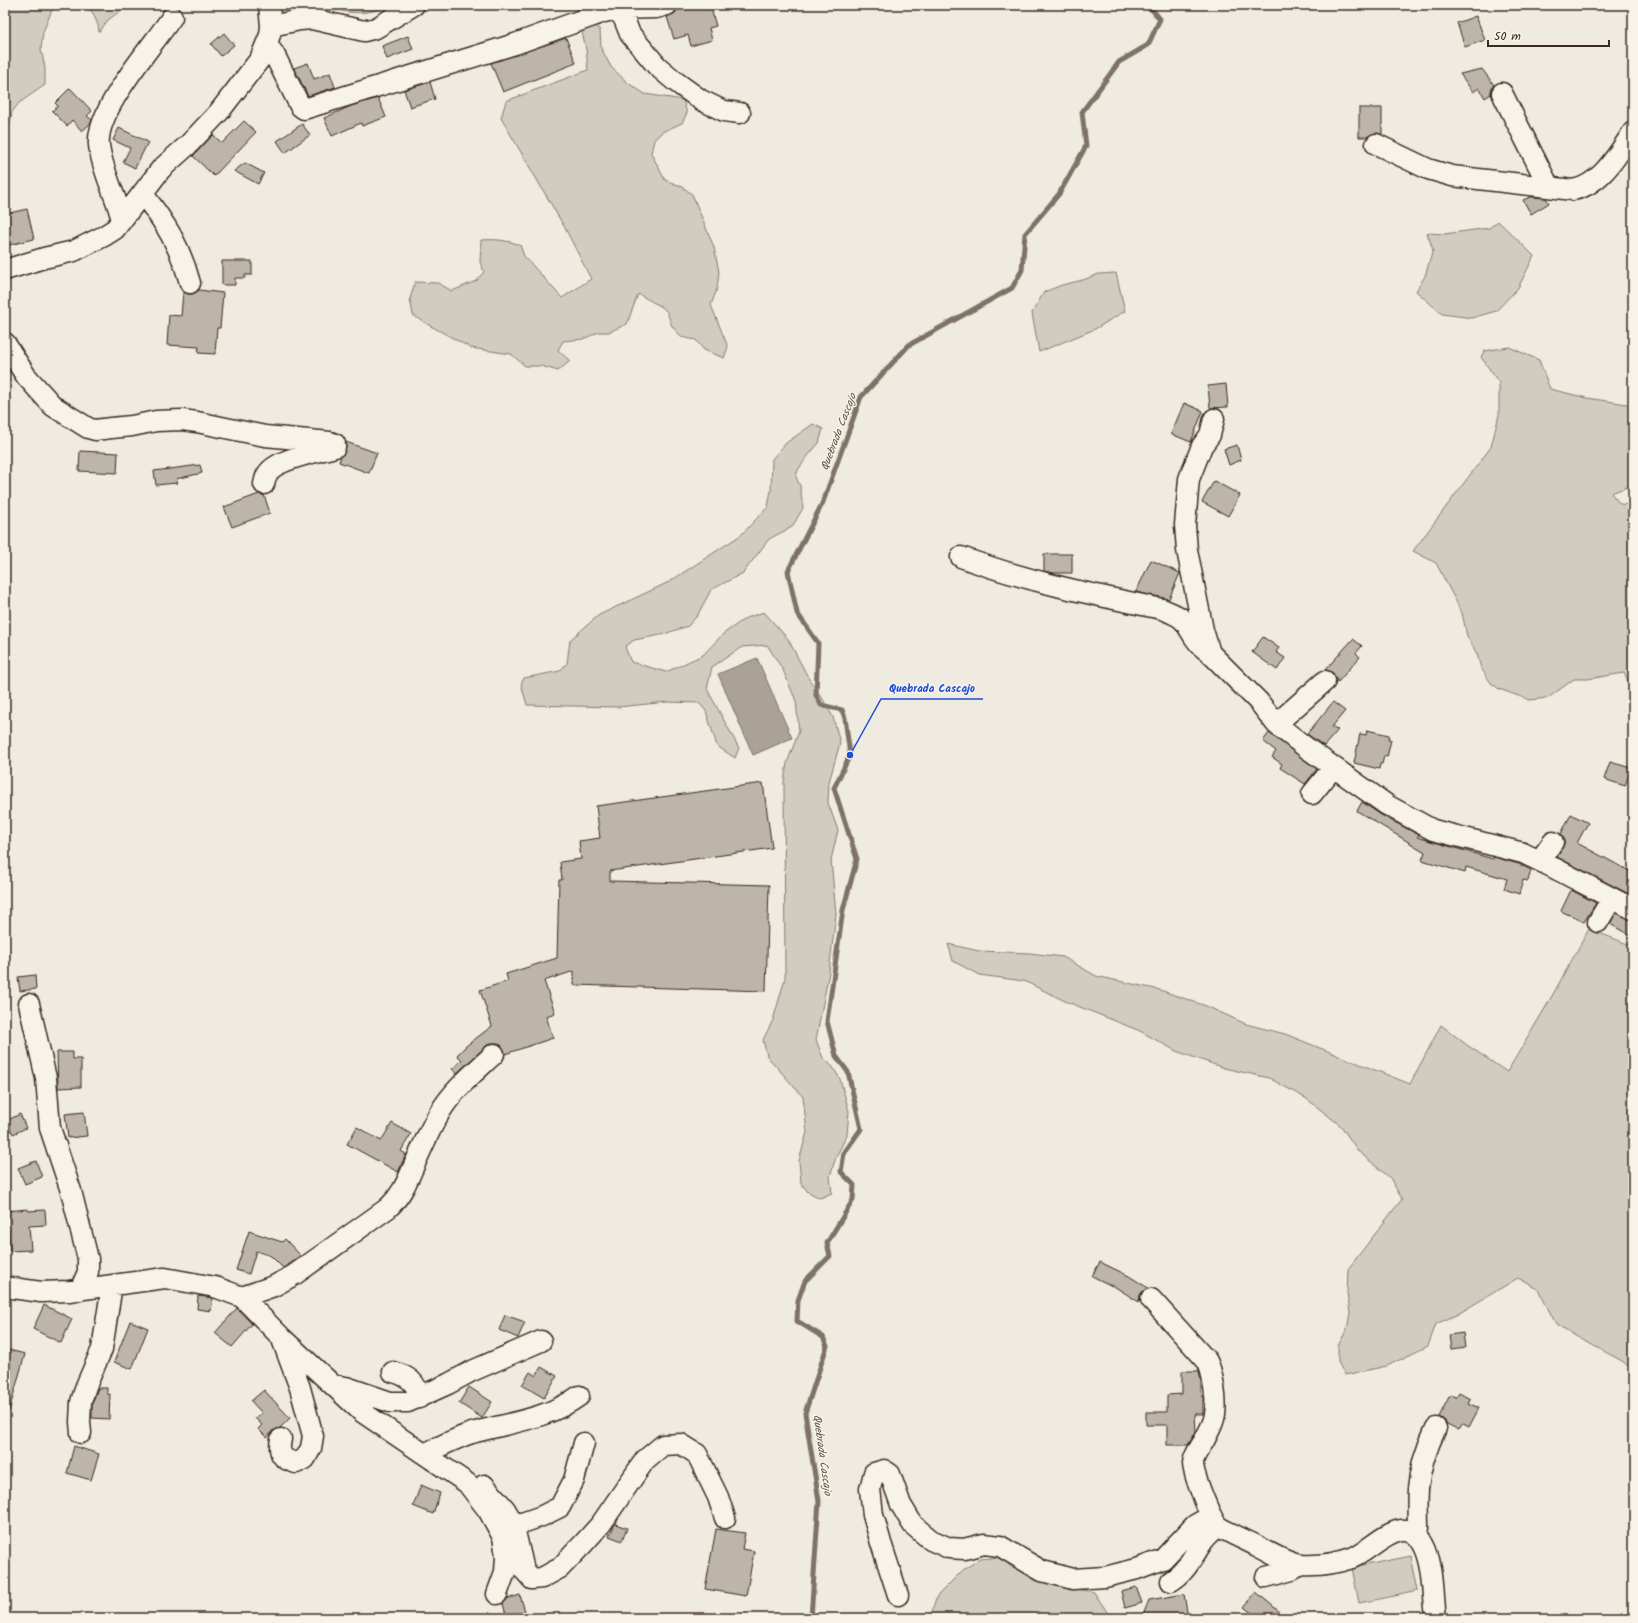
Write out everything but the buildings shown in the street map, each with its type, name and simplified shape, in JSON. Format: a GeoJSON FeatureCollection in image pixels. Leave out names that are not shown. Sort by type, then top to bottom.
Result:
{"type":"FeatureCollection","features":[{"type":"Feature","properties":{"kind":"street"},"geometry":{"type":"LineString","coordinates":[[269,5],[269,35],[274,54],[300,106],[304,108],[508,46],[604,12],[617,9],[656,8],[667,5]]}},
{"type":"Feature","properties":{"kind":"street"},"geometry":{"type":"LineString","coordinates":[[5,270],[74,250],[104,236],[122,220],[143,194],[160,169],[189,144],[219,112],[260,59],[269,35],[300,20],[312,19],[364,31],[376,28],[414,5]]}},
{"type":"Feature","properties":{"kind":"street"},"geometry":{"type":"LineString","coordinates":[[617,9],[624,19],[630,34],[657,66],[701,100],[724,111],[740,113]]}},
{"type":"Feature","properties":{"kind":"street"},"geometry":{"type":"LineString","coordinates":[[122,220],[102,163],[99,143],[100,130],[115,96],[172,17]]}},
{"type":"Feature","properties":{"kind":"street"},"geometry":{"type":"LineString","coordinates":[[1502,92],[1549,187]]}},
{"type":"Feature","properties":{"kind":"street"},"geometry":{"type":"LineString","coordinates":[[1376,144],[1428,169],[1452,176],[1573,190],[1584,188],[1593,182],[1617,155],[1633,132]]}},
{"type":"Feature","properties":{"kind":"street"},"geometry":{"type":"LineString","coordinates":[[143,194],[163,220],[178,246],[190,282]]}},
{"type":"Feature","properties":{"kind":"street"},"geometry":{"type":"LineString","coordinates":[[5,343],[26,376],[53,406],[88,428],[95,430],[132,426],[156,421],[182,420],[265,436],[330,442],[335,444],[335,447],[305,454],[274,467],[267,474],[264,484]]}},
{"type":"Feature","properties":{"kind":"street"},"geometry":{"type":"LineString","coordinates":[[1210,653],[1203,630],[1187,550],[1185,525],[1188,479],[1199,452],[1210,435],[1214,419]]}},
{"type":"Feature","properties":{"kind":"street"},"geometry":{"type":"LineString","coordinates":[[961,557],[995,569],[1054,586],[1162,609],[1176,615],[1183,620],[1192,636],[1202,647],[1210,653],[1259,702],[1276,724],[1333,768],[1387,805],[1433,830],[1500,846],[1540,860],[1633,909]]}},
{"type":"Feature","properties":{"kind":"street"},"geometry":{"type":"LineString","coordinates":[[1276,724],[1325,681]]}},
{"type":"Feature","properties":{"kind":"street"},"geometry":{"type":"LineString","coordinates":[[1312,794],[1333,768]]}},
{"type":"Feature","properties":{"kind":"street"},"geometry":{"type":"LineString","coordinates":[[1540,860],[1553,842]]}},
{"type":"Feature","properties":{"kind":"street"},"geometry":{"type":"LineString","coordinates":[[1598,922],[1612,898]]}},
{"type":"Feature","properties":{"kind":"street"},"geometry":{"type":"LineString","coordinates":[[29,1004],[46,1078],[50,1128],[71,1191],[88,1259],[88,1272],[80,1290]]}},
{"type":"Feature","properties":{"kind":"street"},"geometry":{"type":"LineString","coordinates":[[242,1297],[274,1286],[294,1275],[397,1200],[404,1190],[427,1135],[441,1111],[456,1090],[494,1054]]}},
{"type":"Feature","properties":{"kind":"street"},"geometry":{"type":"LineString","coordinates":[[5,1287],[41,1292],[80,1290],[143,1280],[173,1279],[215,1287],[242,1297],[282,1338],[362,1412],[467,1483],[488,1510],[503,1537],[506,1556],[504,1572],[496,1594]]}},
{"type":"Feature","properties":{"kind":"street"},"geometry":{"type":"LineString","coordinates":[[81,1433],[80,1422],[82,1402],[86,1386],[102,1349],[112,1285]]}},
{"type":"Feature","properties":{"kind":"street"},"geometry":{"type":"LineString","coordinates":[[1151,1300],[1207,1361],[1212,1370],[1215,1413],[1212,1424],[1196,1453],[1193,1463],[1194,1474],[1214,1521],[1273,1554],[1300,1565]]}},
{"type":"Feature","properties":{"kind":"street"},"geometry":{"type":"LineString","coordinates":[[281,1439],[279,1449],[282,1456],[288,1461],[296,1463],[305,1459],[311,1448],[313,1436],[300,1388],[282,1338]]}},
{"type":"Feature","properties":{"kind":"street"},"geometry":{"type":"LineString","coordinates":[[332,1385],[346,1387],[390,1402],[408,1402],[472,1371],[541,1341]]}},
{"type":"Feature","properties":{"kind":"street"},"geometry":{"type":"LineString","coordinates":[[393,1372],[401,1374],[412,1381],[418,1389],[419,1398]]}},
{"type":"Feature","properties":{"kind":"street"},"geometry":{"type":"LineString","coordinates":[[431,1459],[470,1434],[516,1423],[552,1411],[568,1404],[579,1396]]}},
{"type":"Feature","properties":{"kind":"street"},"geometry":{"type":"LineString","coordinates":[[1416,1534],[1418,1530],[1418,1489],[1422,1464],[1427,1447],[1436,1428]]}},
{"type":"Feature","properties":{"kind":"street"},"geometry":{"type":"LineString","coordinates":[[513,1523],[542,1516],[560,1507],[574,1480],[584,1443]]}},
{"type":"Feature","properties":{"kind":"street"},"geometry":{"type":"LineString","coordinates":[[431,1459],[454,1460],[471,1470],[505,1510],[513,1523],[524,1570],[532,1579],[542,1578],[560,1568],[601,1524],[645,1460],[663,1445],[681,1444],[697,1454],[718,1497],[725,1518]]}},
{"type":"Feature","properties":{"kind":"street"},"geometry":{"type":"LineString","coordinates":[[898,1595],[873,1514],[870,1489],[874,1473],[884,1470],[890,1474],[901,1505],[913,1525],[930,1540],[950,1548],[964,1549],[984,1544],[1000,1546],[1042,1571],[1073,1579],[1105,1577],[1137,1569],[1163,1559],[1195,1525],[1214,1521]]}},
{"type":"Feature","properties":{"kind":"street"},"geometry":{"type":"LineString","coordinates":[[1171,1582],[1177,1578],[1189,1563],[1214,1521]]}},
{"type":"Feature","properties":{"kind":"street"},"geometry":{"type":"LineString","coordinates":[[1266,1577],[1292,1570],[1300,1565],[1334,1562],[1351,1558],[1364,1552],[1387,1535],[1401,1529],[1409,1530],[1416,1534],[1424,1544],[1432,1576],[1436,1618]]}},
{"type":"Feature","properties":{"kind":"shaded area"},"geometry":{"type":"Polygon","coordinates":[[[5,5],[54,5],[43,32],[41,49],[45,68],[45,85],[19,103],[12,112],[9,130],[5,130],[5,5]]]}},
{"type":"Feature","properties":{"kind":"shaded area"},"geometry":{"type":"Polygon","coordinates":[[[77,5],[128,5],[108,20],[99,32],[98,25],[92,11],[77,5]]]}},
{"type":"Feature","properties":{"kind":"shaded area"},"geometry":{"type":"Polygon","coordinates":[[[389,5],[376,10],[360,13],[344,11],[331,6],[389,5]]]}},
{"type":"Feature","properties":{"kind":"shaded area"},"geometry":{"type":"Polygon","coordinates":[[[592,23],[600,30],[601,48],[611,67],[628,83],[645,94],[683,100],[687,113],[682,123],[662,132],[654,140],[651,153],[665,180],[681,186],[692,194],[714,247],[719,272],[717,289],[711,305],[728,347],[724,358],[704,350],[696,340],[681,337],[672,326],[667,312],[662,307],[638,294],[627,324],[609,332],[599,332],[583,339],[563,341],[558,350],[570,361],[558,371],[541,366],[525,366],[511,354],[471,348],[413,315],[410,299],[415,282],[438,283],[452,291],[476,281],[484,272],[480,262],[481,240],[501,240],[520,245],[524,256],[562,298],[591,279],[565,228],[501,118],[506,101],[588,70],[586,49],[582,32],[592,23]]]}},
{"type":"Feature","properties":{"kind":"shaded area"},"geometry":{"type":"Polygon","coordinates":[[[1498,221],[1534,256],[1518,288],[1496,311],[1472,318],[1442,314],[1416,291],[1425,276],[1433,250],[1427,233],[1444,234],[1489,228],[1498,221]]]}},
{"type":"Feature","properties":{"kind":"shaded area"},"geometry":{"type":"Polygon","coordinates":[[[1116,273],[1125,311],[1095,329],[1039,352],[1032,313],[1044,292],[1099,274],[1116,273]]]}},
{"type":"Feature","properties":{"kind":"shaded area"},"geometry":{"type":"Polygon","coordinates":[[[1509,347],[1539,360],[1550,389],[1587,398],[1633,405],[1633,485],[1611,493],[1620,504],[1633,505],[1633,685],[1629,683],[1624,673],[1588,679],[1574,679],[1548,698],[1530,700],[1499,689],[1491,683],[1481,668],[1477,654],[1467,636],[1462,613],[1436,563],[1413,551],[1491,447],[1499,415],[1499,383],[1481,357],[1484,351],[1509,347]]]}},
{"type":"Feature","properties":{"kind":"shaded area"},"geometry":{"type":"Polygon","coordinates":[[[813,424],[823,429],[819,443],[798,470],[796,477],[800,486],[803,508],[792,527],[769,539],[743,573],[711,590],[697,616],[688,626],[661,635],[634,640],[625,647],[631,662],[666,672],[703,655],[723,634],[746,618],[764,612],[788,639],[809,679],[833,717],[840,743],[829,782],[828,803],[838,830],[831,860],[836,914],[829,972],[816,1040],[823,1058],[833,1067],[840,1079],[849,1111],[847,1135],[836,1157],[830,1176],[832,1193],[820,1198],[808,1192],[801,1183],[799,1161],[807,1132],[803,1097],[767,1056],[763,1040],[773,1020],[785,979],[784,782],[787,763],[799,731],[796,701],[783,670],[767,645],[742,647],[712,667],[707,689],[739,748],[735,758],[717,746],[706,711],[699,703],[667,702],[618,707],[527,705],[521,684],[524,678],[560,671],[567,663],[570,640],[599,615],[669,582],[741,535],[768,507],[771,490],[772,459],[786,443],[813,424]]]}},
{"type":"Feature","properties":{"kind":"shaded area"},"geometry":{"type":"Polygon","coordinates":[[[757,658],[792,738],[753,755],[718,674],[757,658]]]}},
{"type":"Feature","properties":{"kind":"shaded area"},"geometry":{"type":"Polygon","coordinates":[[[1589,929],[1633,946],[1633,1370],[1622,1361],[1557,1326],[1538,1289],[1518,1278],[1458,1314],[1436,1324],[1428,1346],[1387,1366],[1345,1375],[1338,1362],[1338,1346],[1347,1329],[1350,1313],[1347,1293],[1348,1269],[1402,1199],[1390,1178],[1358,1151],[1341,1126],[1307,1099],[1269,1078],[1224,1068],[1176,1051],[1140,1031],[1065,1001],[1024,981],[979,975],[953,961],[948,944],[979,951],[1030,953],[1063,957],[1096,976],[1160,990],[1206,1006],[1246,1024],[1285,1034],[1410,1084],[1441,1025],[1467,1045],[1507,1072],[1547,1005],[1589,929]]]}},
{"type":"Feature","properties":{"kind":"shaded area"},"geometry":{"type":"Polygon","coordinates":[[[1411,1556],[1418,1591],[1359,1603],[1352,1568],[1411,1556]]]}},
{"type":"Feature","properties":{"kind":"shaded area"},"geometry":{"type":"Polygon","coordinates":[[[1002,1557],[1010,1566],[1057,1586],[1094,1592],[1111,1618],[930,1618],[937,1596],[964,1569],[980,1559],[1002,1557]]]}},
{"type":"Feature","properties":{"kind":"waterway","name":"Quebrada Cascajo"},"geometry":{"type":"LineString","coordinates":[[811,1618],[819,1501],[805,1413],[827,1346],[823,1337],[797,1321],[798,1300],[805,1281],[830,1256],[827,1243],[853,1200],[854,1185],[841,1172],[844,1153],[861,1129],[848,1072],[836,1056],[827,1021],[843,910],[857,859],[834,788],[850,755],[845,718],[842,710],[821,705],[816,695],[818,643],[797,613],[788,571],[823,502],[861,397],[909,345],[1012,288],[1022,270],[1025,234],[1059,194],[1086,146],[1082,112],[1119,62],[1148,45],[1160,19],[1148,5]]}},
{"type":"Feature","properties":{"kind":"place","name":"Quebrada Cascajo"},"geometry":{"type":"Point","coordinates":[850,755]}}]}
